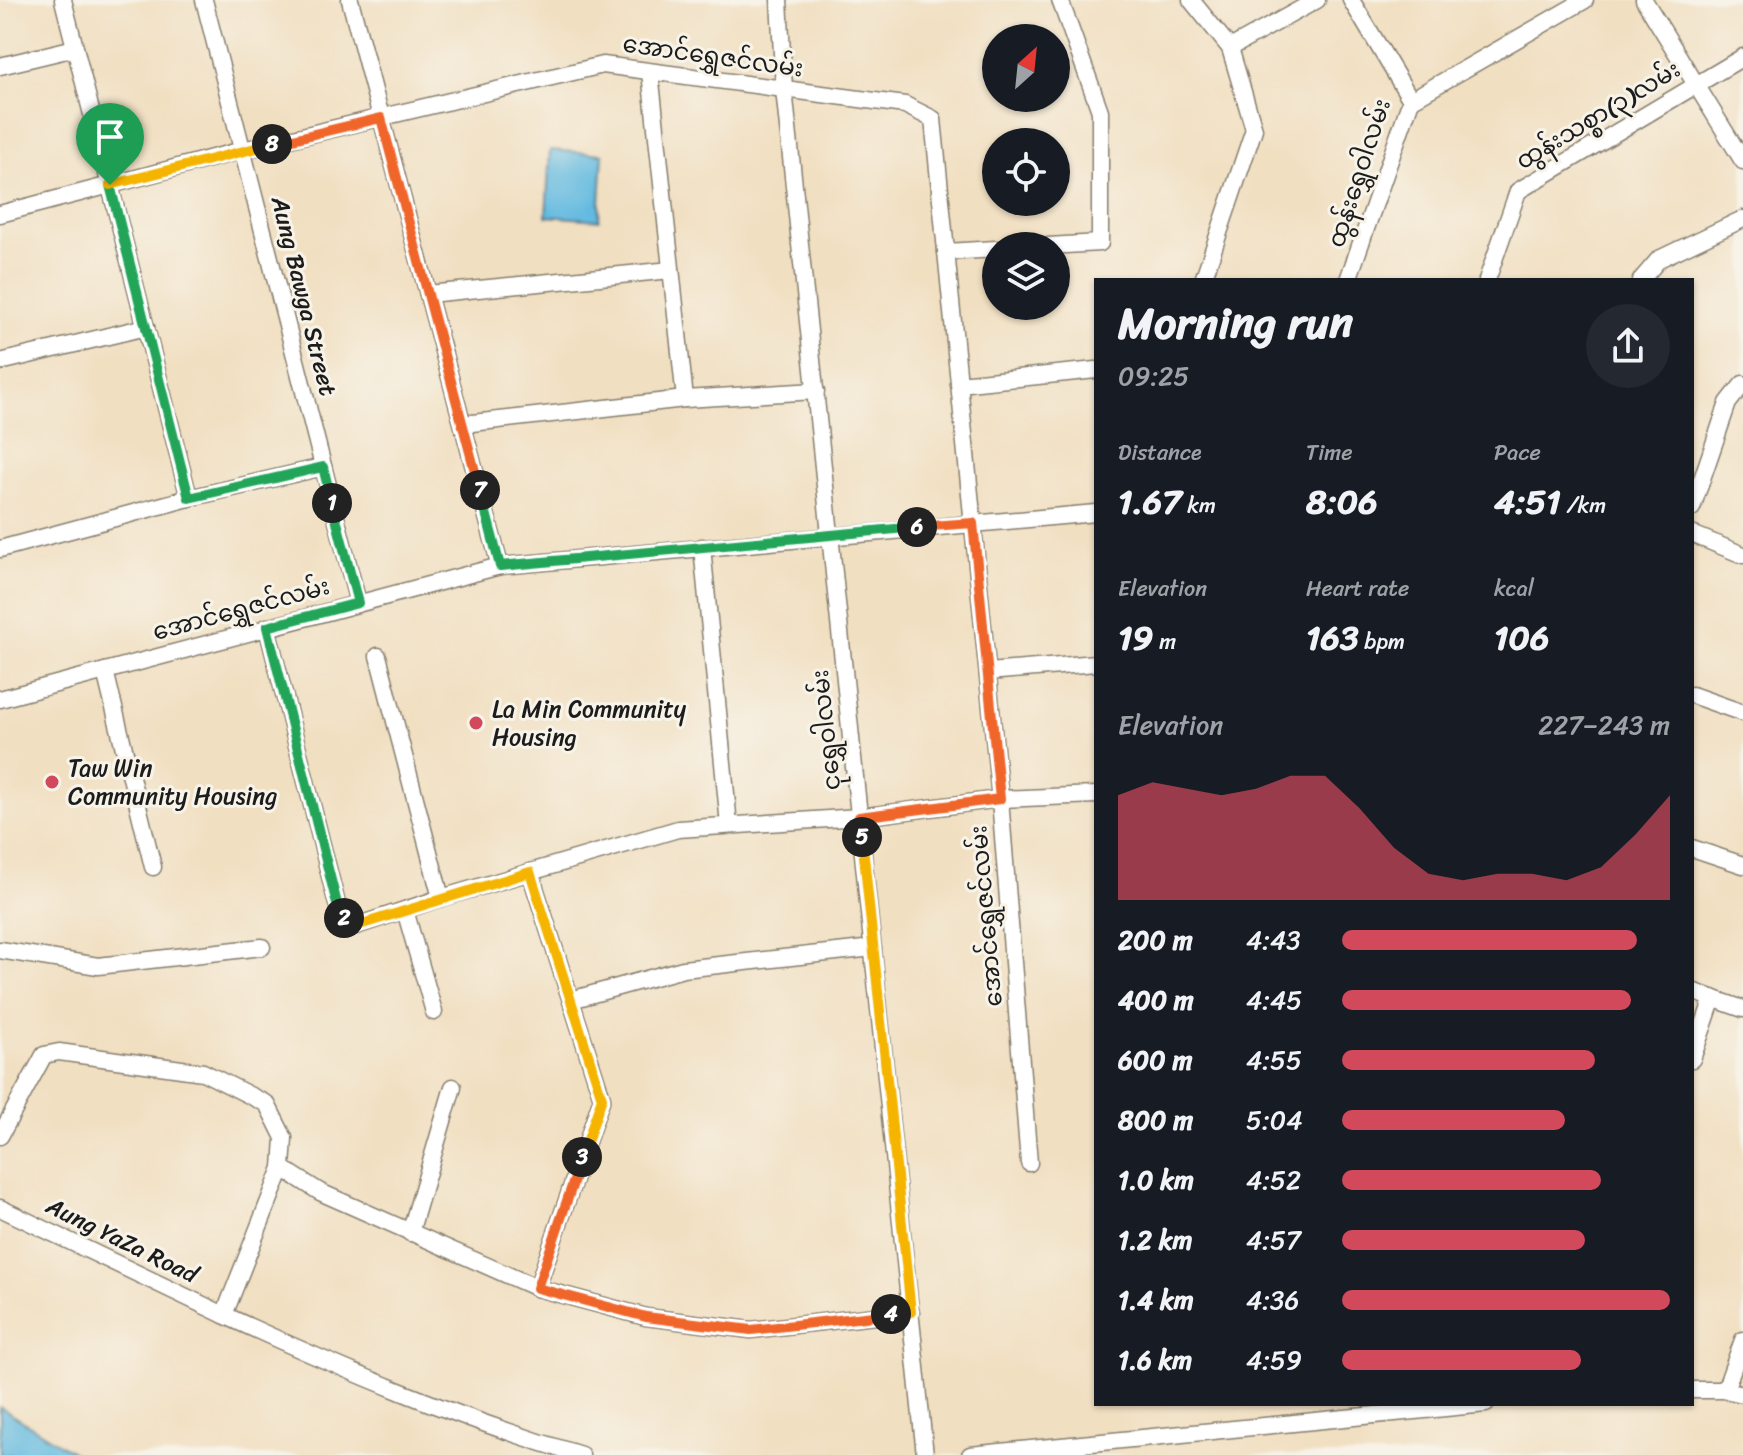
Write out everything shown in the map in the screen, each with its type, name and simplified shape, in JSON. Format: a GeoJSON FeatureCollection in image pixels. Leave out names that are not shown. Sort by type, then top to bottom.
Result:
{"type":"FeatureCollection","features":[{"type":"Feature","properties":{"kind":"street"},"geometry":{"type":"LineString","coordinates":[[63,0],[189,498]]}},
{"type":"Feature","properties":{"kind":"street","name":"Aung Bawga Street"},"geometry":{"type":"LineString","coordinates":[[204,0],[358,603]]}},
{"type":"Feature","properties":{"kind":"street"},"geometry":{"type":"LineString","coordinates":[[350,0],[500,566]]}},
{"type":"Feature","properties":{"kind":"street","name":"ငုရွှေဝါလမ်း"},"geometry":{"type":"LineString","coordinates":[[779,0],[784,89],[925,1455]]}},
{"type":"Feature","properties":{"kind":"street"},"geometry":{"type":"LineString","coordinates":[[1060,0],[1100,111],[1100,243],[1070,245]]}},
{"type":"Feature","properties":{"kind":"street"},"geometry":{"type":"LineString","coordinates":[[1191,0],[1230,48],[1254,129],[1204,278]]}},
{"type":"Feature","properties":{"kind":"street"},"geometry":{"type":"LineString","coordinates":[[1230,48],[1317,0]]}},
{"type":"Feature","properties":{"kind":"street","name":"ထွန်းရွှေဝါလမ်း"},"geometry":{"type":"LineString","coordinates":[[1349,278],[1411,100],[1351,0]]}},
{"type":"Feature","properties":{"kind":"street"},"geometry":{"type":"LineString","coordinates":[[1411,100],[1585,0]]}},
{"type":"Feature","properties":{"kind":"street"},"geometry":{"type":"LineString","coordinates":[[1644,0],[1743,161]]}},
{"type":"Feature","properties":{"kind":"street"},"geometry":{"type":"LineString","coordinates":[[0,66],[75,48]]}},
{"type":"Feature","properties":{"kind":"street","name":"ထွန်းသစ္စာ(၃)လမ်း"},"geometry":{"type":"LineString","coordinates":[[1488,278],[1518,191],[1743,57]]}},
{"type":"Feature","properties":{"kind":"street","name":"အောင်ရွှေဇင်လမ်း"},"geometry":{"type":"LineString","coordinates":[[0,214],[243,150],[603,65],[905,105],[933,119],[1000,799],[1029,1163]]}},
{"type":"Feature","properties":{"kind":"street"},"geometry":{"type":"LineString","coordinates":[[650,72],[685,399]]}},
{"type":"Feature","properties":{"kind":"street"},"geometry":{"type":"LineString","coordinates":[[1643,278],[1659,259],[1743,219]]}},
{"type":"Feature","properties":{"kind":"street"},"geometry":{"type":"LineString","coordinates":[[946,252],[982,250]]}},
{"type":"Feature","properties":{"kind":"street"},"geometry":{"type":"LineString","coordinates":[[428,294],[671,270]]}},
{"type":"Feature","properties":{"kind":"street"},"geometry":{"type":"LineString","coordinates":[[0,362],[146,327]]}},
{"type":"Feature","properties":{"kind":"street"},"geometry":{"type":"LineString","coordinates":[[959,384],[1094,370]]}},
{"type":"Feature","properties":{"kind":"street"},"geometry":{"type":"LineString","coordinates":[[1694,502],[1728,403],[1743,384]]}},
{"type":"Feature","properties":{"kind":"street"},"geometry":{"type":"LineString","coordinates":[[463,424],[685,399],[816,391]]}},
{"type":"Feature","properties":{"kind":"street"},"geometry":{"type":"LineString","coordinates":[[0,549],[189,498],[323,467]]}},
{"type":"Feature","properties":{"kind":"street","name":"အောင်ရွှေဇင်လမ်း"},"geometry":{"type":"LineString","coordinates":[[0,699],[500,566],[1094,513]]}},
{"type":"Feature","properties":{"kind":"street"},"geometry":{"type":"LineString","coordinates":[[1694,535],[1743,555]]}},
{"type":"Feature","properties":{"kind":"street"},"geometry":{"type":"LineString","coordinates":[[702,547],[729,825]]}},
{"type":"Feature","properties":{"kind":"street"},"geometry":{"type":"LineString","coordinates":[[267,627],[337,904],[347,923],[356,926],[678,829],[859,817],[1000,799],[1094,795]]}},
{"type":"Feature","properties":{"kind":"street"},"geometry":{"type":"LineString","coordinates":[[378,656],[441,898]]}},
{"type":"Feature","properties":{"kind":"street"},"geometry":{"type":"LineString","coordinates":[[988,672],[1094,663]]}},
{"type":"Feature","properties":{"kind":"street"},"geometry":{"type":"LineString","coordinates":[[105,671],[153,867]]}},
{"type":"Feature","properties":{"kind":"street"},"geometry":{"type":"LineString","coordinates":[[1694,696],[1743,713]]}},
{"type":"Feature","properties":{"kind":"street"},"geometry":{"type":"LineString","coordinates":[[1694,849],[1743,865]]}},
{"type":"Feature","properties":{"kind":"street"},"geometry":{"type":"LineString","coordinates":[[530,872],[602,1098],[537,1288]]}},
{"type":"Feature","properties":{"kind":"street"},"geometry":{"type":"LineString","coordinates":[[405,910],[434,1012]]}},
{"type":"Feature","properties":{"kind":"street"},"geometry":{"type":"LineString","coordinates":[[0,950],[98,966],[262,947]]}},
{"type":"Feature","properties":{"kind":"street"},"geometry":{"type":"LineString","coordinates":[[571,1000],[683,969],[873,948]]}},
{"type":"Feature","properties":{"kind":"street"},"geometry":{"type":"LineString","coordinates":[[1694,992],[1743,1009]]}},
{"type":"Feature","properties":{"kind":"street"},"geometry":{"type":"LineString","coordinates":[[1694,1053],[1713,998]]}},
{"type":"Feature","properties":{"kind":"street"},"geometry":{"type":"LineString","coordinates":[[0,1136],[44,1055],[59,1052],[203,1072],[267,1104],[284,1138],[282,1168],[224,1315]]}},
{"type":"Feature","properties":{"kind":"street"},"geometry":{"type":"LineString","coordinates":[[410,1233],[453,1087]]}},
{"type":"Feature","properties":{"kind":"street"},"geometry":{"type":"LineString","coordinates":[[282,1168],[320,1192],[537,1288],[646,1317],[751,1330],[911,1312]]}},
{"type":"Feature","properties":{"kind":"street","name":"Aung YaZa Road"},"geometry":{"type":"LineString","coordinates":[[0,1208],[363,1379],[453,1413],[581,1455]]}},
{"type":"Feature","properties":{"kind":"street"},"geometry":{"type":"LineString","coordinates":[[1725,1390],[1743,1340]]}},
{"type":"Feature","properties":{"kind":"street"},"geometry":{"type":"LineString","coordinates":[[1694,1390],[1725,1390],[1743,1394]]}},
{"type":"Feature","properties":{"kind":"street"},"geometry":{"type":"LineString","coordinates":[[970,1455],[1466,1406]]}},
{"type":"Feature","properties":{"kind":"water"},"geometry":{"type":"Polygon","coordinates":[[[550,150],[603,154],[599,220],[546,216],[550,150]]]}},
{"type":"Feature","properties":{"kind":"water"},"geometry":{"type":"Polygon","coordinates":[[[0,1407],[77,1455],[0,1455],[0,1407]]]}},
{"type":"Feature","properties":{"kind":"place","name":"La Min Community Housing"},"geometry":{"type":"Point","coordinates":[476,723]}},
{"type":"Feature","properties":{"kind":"place","name":"Taw Win Community Housing"},"geometry":{"type":"Point","coordinates":[52,782]}},
{"type":"Feature","properties":{"kind":"route"},"geometry":{"type":"LineString","coordinates":[[381,118],[500,566],[973,523],[1000,799],[859,817],[911,1312],[751,1330],[646,1317],[537,1288],[602,1098],[530,872],[356,926],[347,923],[337,904],[267,627],[358,603],[323,467],[189,498],[110,185],[381,118]]}}]}
